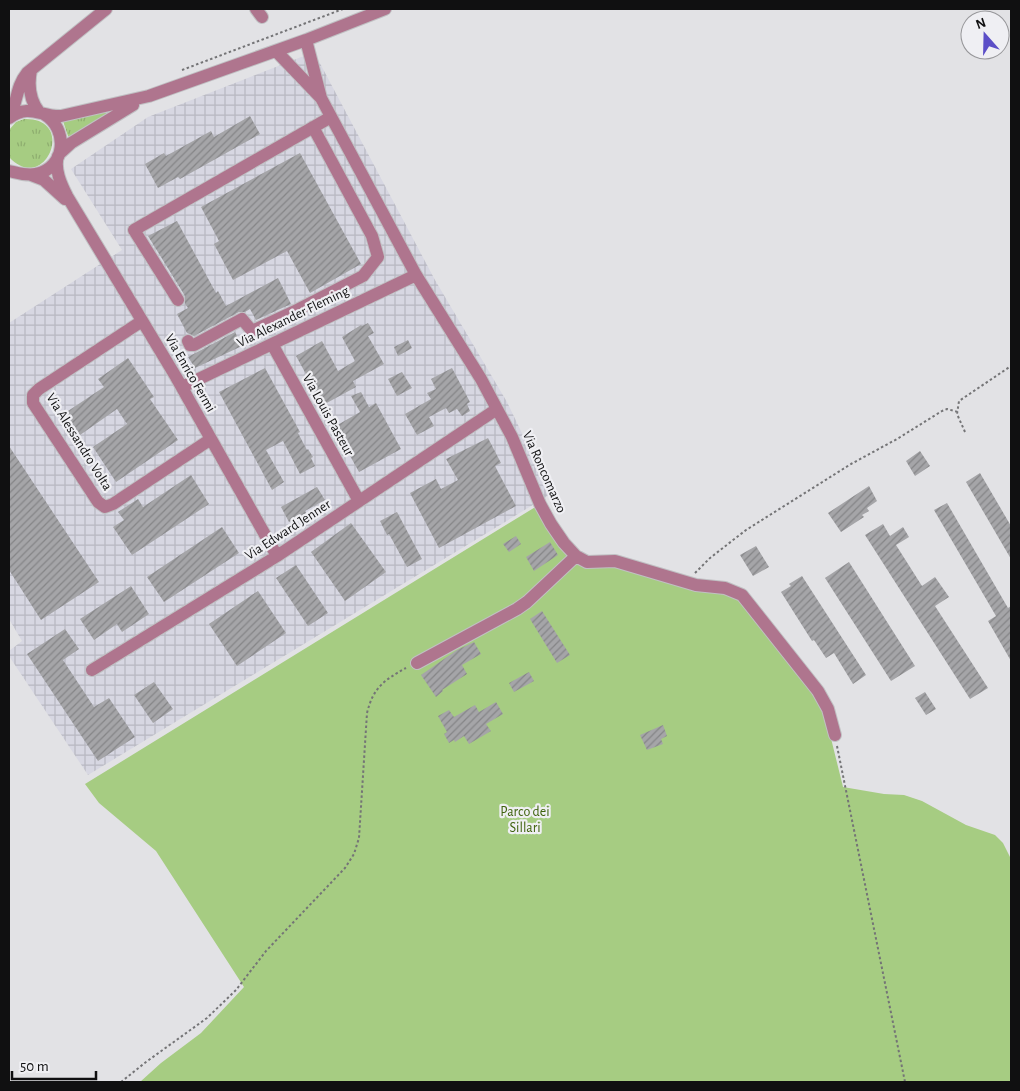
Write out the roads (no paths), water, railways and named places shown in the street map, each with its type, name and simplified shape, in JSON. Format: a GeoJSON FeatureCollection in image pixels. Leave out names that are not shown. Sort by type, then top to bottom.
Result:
{"type":"FeatureCollection","features":[{"type":"Feature","properties":{"kind":"street"},"geometry":{"type":"LineString","coordinates":[[9,117],[20,84],[32,69],[106,9]]}},
{"type":"Feature","properties":{"kind":"street"},"geometry":{"type":"LineString","coordinates":[[9,117],[24,111],[61,116],[149,96],[306,40],[385,9]]}},
{"type":"Feature","properties":{"kind":"street","name":"Via Roncomarzo"},"geometry":{"type":"LineString","coordinates":[[306,40],[321,98],[416,275],[481,379],[512,437],[540,504],[551,524],[576,556]]}},
{"type":"Feature","properties":{"kind":"street","name":"Via Roncomarzo"},"geometry":{"type":"LineString","coordinates":[[276,51],[321,98]]}},
{"type":"Feature","properties":{"kind":"street","name":"Via Enrico Fermi"},"geometry":{"type":"LineString","coordinates":[[32,69],[29,82],[32,100],[41,113],[53,120],[58,129],[62,140],[57,166],[60,178],[74,208],[182,387],[277,556]]}},
{"type":"Feature","properties":{"kind":"street"},"geometry":{"type":"LineString","coordinates":[[16,172],[38,174],[47,170],[76,139],[149,96]]}},
{"type":"Feature","properties":{"kind":"street"},"geometry":{"type":"LineString","coordinates":[[178,300],[134,230],[331,117]]}},
{"type":"Feature","properties":{"kind":"street"},"geometry":{"type":"LineString","coordinates":[[188,341],[190,345],[194,346],[242,319],[252,330],[260,327],[363,276],[378,257],[372,236],[313,127]]}},
{"type":"Feature","properties":{"kind":"street","name":"Via Enrico Fermi"},"geometry":{"type":"LineString","coordinates":[[16,172],[39,177],[50,183],[74,208]]}},
{"type":"Feature","properties":{"kind":"street","name":"Via Alexander Fleming"},"geometry":{"type":"LineString","coordinates":[[182,387],[416,275]]}},
{"type":"Feature","properties":{"kind":"street","name":"Via Alessandro Volta"},"geometry":{"type":"LineString","coordinates":[[142,321],[39,389],[33,395],[33,403],[98,502],[104,507],[113,504],[211,439]]}},
{"type":"Feature","properties":{"kind":"street","name":"Via Louis Pasteur"},"geometry":{"type":"LineString","coordinates":[[272,344],[359,501]]}},
{"type":"Feature","properties":{"kind":"street","name":"Via Edward Jenner"},"geometry":{"type":"LineString","coordinates":[[92,670],[277,556],[497,409]]}},
{"type":"Feature","properties":{"kind":"street"},"geometry":{"type":"LineString","coordinates":[[417,663],[517,609],[576,556],[586,562],[615,562],[696,585],[725,588],[742,595],[818,692],[828,709],[835,735]]}},
{"type":"Feature","properties":{"kind":"park label","name":"Parco dei Sillari"},"geometry":{"type":"Point","coordinates":[525,820]}}]}
